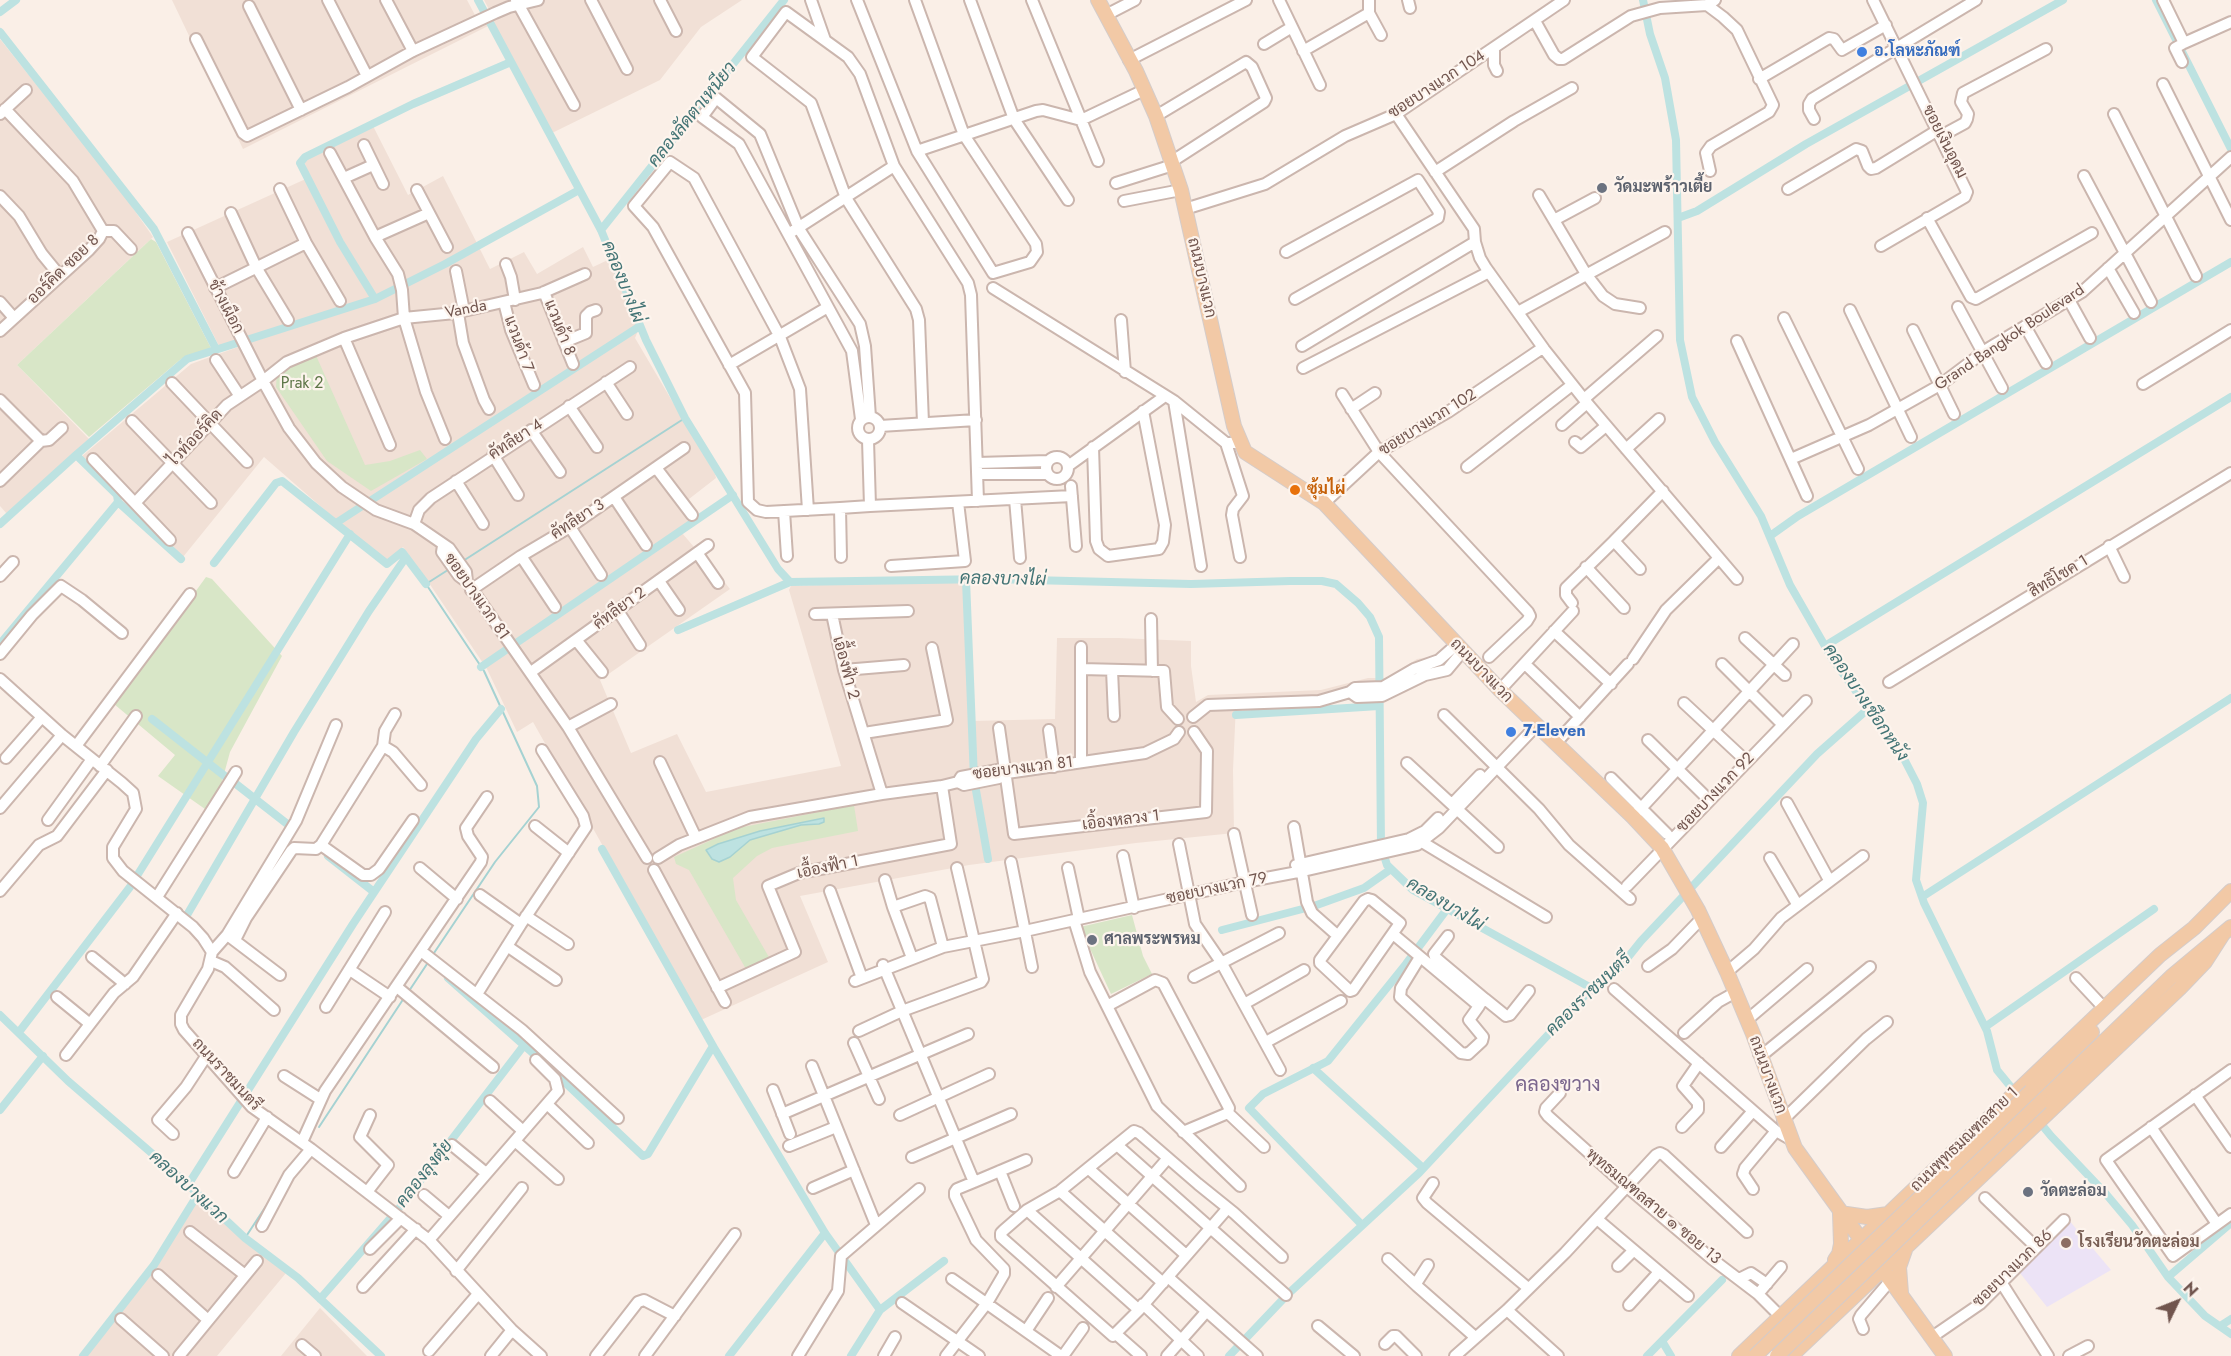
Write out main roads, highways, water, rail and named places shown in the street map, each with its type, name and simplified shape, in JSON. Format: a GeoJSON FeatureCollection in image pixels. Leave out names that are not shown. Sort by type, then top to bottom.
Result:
{"type":"FeatureCollection","features":[{"type":"Feature","properties":{"kind":"main road","name":"ถนนบางแวก"},"geometry":{"type":"LineString","coordinates":[[1098,0],[1156,116],[1181,190],[1234,426],[1233,443],[1252,458],[1305,489],[1324,503],[1500,690],[1556,743],[1637,812],[1677,870],[1727,972],[1760,1054],[1780,1126],[1944,1356]]}},
{"type":"Feature","properties":{"kind":"main road","name":"ถนนพุทธมณฑลสาย 1"},"geometry":{"type":"LineString","coordinates":[[1755,1356],[2166,961],[2194,928],[2231,891]]}},
{"type":"Feature","properties":{"kind":"main road","name":"ถนนพุทธมณฑลสาย 1"},"geometry":{"type":"LineString","coordinates":[[1739,1356],[1992,1113],[2160,955],[2194,928]]}},
{"type":"Feature","properties":{"kind":"main road","name":"ถนนพุทธมณฑลสาย 1"},"geometry":{"type":"LineString","coordinates":[[1777,1356],[2171,977],[2227,930]]}},
{"type":"Feature","properties":{"kind":"main road","name":"ถนนพุทธมณฑลสาย 1"},"geometry":{"type":"LineString","coordinates":[[1794,1355],[1832,1317],[1886,1275],[1908,1245],[2180,988],[2205,962],[2227,930]]}},
{"type":"Feature","properties":{"kind":"main road"},"geometry":{"type":"LineString","coordinates":[[1918,1185],[1895,1216],[1894,1229],[1899,1234],[1914,1232],[1953,1202]]}},
{"type":"Feature","properties":{"kind":"main road"},"geometry":{"type":"LineString","coordinates":[[1829,1269],[1839,1254],[1841,1244],[1840,1213],[1862,1217],[1888,1214]]}},
{"type":"Feature","properties":{"kind":"main road"},"geometry":{"type":"LineString","coordinates":[[1901,1298],[1899,1267],[1908,1245]]}},
{"type":"Feature","properties":{"kind":"main road"},"geometry":{"type":"LineString","coordinates":[[1810,1287],[1836,1270],[1842,1268],[1850,1273],[1852,1288],[1832,1317]]}},
{"type":"Feature","properties":{"kind":"water"},"geometry":{"type":"Polygon","coordinates":[[[824,818],[824,822],[819,824],[801,825],[750,840],[730,857],[719,862],[712,859],[706,850],[760,831],[824,818]]]}},
{"type":"Feature","properties":{"kind":"waterway"},"geometry":{"type":"LineString","coordinates":[[0,12],[16,0]]}},
{"type":"Feature","properties":{"kind":"waterway","name":"คลองบางไผ่"},"geometry":{"type":"LineString","coordinates":[[478,0],[601,230],[646,340],[685,418],[778,569],[790,582],[990,579],[1191,584],[1322,581],[1336,584],[1370,617],[1379,637],[1381,846],[1387,865],[1413,890],[1595,990]]}},
{"type":"Feature","properties":{"kind":"waterway","name":"คลองลัดตาเหนียว"},"geometry":{"type":"LineString","coordinates":[[601,230],[784,0]]}},
{"type":"Feature","properties":{"kind":"waterway","name":"คลองบางเชือกหนัง"},"geometry":{"type":"LineString","coordinates":[[1643,0],[1650,34],[1665,78],[1676,140],[1680,340],[1692,397],[1715,442],[1761,516],[1790,585],[1833,660],[1901,753],[1917,784],[1923,803],[1916,880],[1924,903],[1987,1031],[1997,1070],[2051,1136],[2132,1225],[2168,1277],[2205,1316],[2231,1334]]}},
{"type":"Feature","properties":{"kind":"waterway"},"geometry":{"type":"LineString","coordinates":[[1678,218],[1697,211],[1806,144],[2063,0]]}},
{"type":"Feature","properties":{"kind":"waterway"},"geometry":{"type":"LineString","coordinates":[[2156,0],[2231,149]]}},
{"type":"Feature","properties":{"kind":"waterway"},"geometry":{"type":"LineString","coordinates":[[0,32],[154,229],[216,349]]}},
{"type":"Feature","properties":{"kind":"waterway"},"geometry":{"type":"LineString","coordinates":[[375,299],[340,242],[300,163],[305,157],[413,104],[511,62]]}},
{"type":"Feature","properties":{"kind":"waterway"},"geometry":{"type":"LineString","coordinates":[[0,524],[187,359],[375,299],[445,264],[579,190]]}},
{"type":"Feature","properties":{"kind":"waterway"},"geometry":{"type":"LineString","coordinates":[[1770,536],[1798,516],[2231,262]]}},
{"type":"Feature","properties":{"kind":"waterway"},"geometry":{"type":"LineString","coordinates":[[336,523],[640,326]]}},
{"type":"Feature","properties":{"kind":"waterway"},"geometry":{"type":"LineString","coordinates":[[1825,646],[2231,397]]}},
{"type":"Feature","properties":{"kind":"waterway"},"geometry":{"type":"LineString","coordinates":[[463,561],[685,418]]}},
{"type":"Feature","properties":{"kind":"waterway"},"geometry":{"type":"LineString","coordinates":[[0,644],[118,502],[117,495],[76,455]]}},
{"type":"Feature","properties":{"kind":"waterway"},"geometry":{"type":"LineString","coordinates":[[214,563],[276,483],[282,481],[387,564],[402,552],[426,584]]}},
{"type":"Feature","properties":{"kind":"waterway"},"geometry":{"type":"LineString","coordinates":[[481,667],[733,495]]}},
{"type":"Feature","properties":{"kind":"waterway"},"geometry":{"type":"LineString","coordinates":[[118,502],[181,559]]}},
{"type":"Feature","properties":{"kind":"waterway"},"geometry":{"type":"LineString","coordinates":[[19,1032],[130,887],[350,534]]}},
{"type":"Feature","properties":{"kind":"waterway"},"geometry":{"type":"LineString","coordinates":[[187,915],[294,732],[369,611],[406,557]]}},
{"type":"Feature","properties":{"kind":"waterway"},"geometry":{"type":"LineString","coordinates":[[432,956],[495,862],[539,807],[537,786],[484,671],[426,584],[451,568]]}},
{"type":"Feature","properties":{"kind":"waterway"},"geometry":{"type":"LineString","coordinates":[[966,580],[974,779],[988,859]]}},
{"type":"Feature","properties":{"kind":"waterway"},"geometry":{"type":"LineString","coordinates":[[678,630],[790,582]]}},
{"type":"Feature","properties":{"kind":"waterway"},"geometry":{"type":"LineString","coordinates":[[1922,897],[2231,698]]}},
{"type":"Feature","properties":{"kind":"waterway"},"geometry":{"type":"LineString","coordinates":[[1236,715],[1379,706]]}},
{"type":"Feature","properties":{"kind":"waterway","name":"คลองราชมนตรี"},"geometry":{"type":"LineString","coordinates":[[1229,1356],[1288,1294],[1419,1173],[1589,991],[1595,990],[1621,966],[1641,941],[1817,754],[1869,708]]}},
{"type":"Feature","properties":{"kind":"waterway"},"geometry":{"type":"LineString","coordinates":[[188,1185],[353,924],[476,739],[501,709]]}},
{"type":"Feature","properties":{"kind":"waterway"},"geometry":{"type":"LineString","coordinates":[[152,719],[226,777]]}},
{"type":"Feature","properties":{"kind":"waterway"},"geometry":{"type":"LineString","coordinates":[[236,784],[286,823]]}},
{"type":"Feature","properties":{"kind":"waterway"},"geometry":{"type":"LineString","coordinates":[[602,849],[713,1046],[825,1233],[880,1310]]}},
{"type":"Feature","properties":{"kind":"waterway"},"geometry":{"type":"LineString","coordinates":[[328,856],[374,892]]}},
{"type":"Feature","properties":{"kind":"waterway"},"geometry":{"type":"LineString","coordinates":[[1222,930],[1314,906],[1364,888],[1391,869]]}},
{"type":"Feature","properties":{"kind":"waterway"},"geometry":{"type":"LineString","coordinates":[[1362,1225],[1249,1108],[1263,1094],[1328,1061],[1447,909]]}},
{"type":"Feature","properties":{"kind":"waterway"},"geometry":{"type":"LineString","coordinates":[[1985,1027],[2154,909]]}},
{"type":"Feature","properties":{"kind":"waterway"},"geometry":{"type":"LineString","coordinates":[[409,991],[429,961]]}},
{"type":"Feature","properties":{"kind":"waterway"},"geometry":{"type":"LineString","coordinates":[[448,978],[544,1063]]}},
{"type":"Feature","properties":{"kind":"waterway"},"geometry":{"type":"LineString","coordinates":[[319,1127],[404,998]]}},
{"type":"Feature","properties":{"kind":"waterway","name":"คลองบางแวก"},"geometry":{"type":"LineString","coordinates":[[0,1015],[68,1081],[184,1181],[245,1238],[298,1278],[381,1356]]}},
{"type":"Feature","properties":{"kind":"waterway","name":"คลองลุงตุ๋ย"},"geometry":{"type":"LineString","coordinates":[[320,1299],[400,1207],[525,1044]]}},
{"type":"Feature","properties":{"kind":"waterway"},"geometry":{"type":"LineString","coordinates":[[554,1072],[643,1156],[648,1154],[713,1046]]}},
{"type":"Feature","properties":{"kind":"waterway"},"geometry":{"type":"LineString","coordinates":[[0,1110],[43,1056]]}},
{"type":"Feature","properties":{"kind":"waterway"},"geometry":{"type":"LineString","coordinates":[[1313,1068],[1423,1168]]}},
{"type":"Feature","properties":{"kind":"waterway"},"geometry":{"type":"LineString","coordinates":[[83,1356],[154,1265],[198,1194]]}},
{"type":"Feature","properties":{"kind":"waterway"},"geometry":{"type":"LineString","coordinates":[[245,1238],[270,1200]]}},
{"type":"Feature","properties":{"kind":"waterway"},"geometry":{"type":"LineString","coordinates":[[2168,1277],[2231,1223]]}},
{"type":"Feature","properties":{"kind":"waterway"},"geometry":{"type":"LineString","coordinates":[[729,1356],[825,1233]]}},
{"type":"Feature","properties":{"kind":"waterway"},"geometry":{"type":"LineString","coordinates":[[851,1356],[880,1310],[944,1261]]}},
{"type":"Feature","properties":{"kind":"waterway"},"geometry":{"type":"LineString","coordinates":[[1647,1356],[1722,1280]]}},
{"type":"Feature","properties":{"kind":"waterway"},"geometry":{"type":"LineString","coordinates":[[2220,1326],[2231,1319]]}},
{"type":"Feature","properties":{"kind":"waterway"},"geometry":{"type":"LineString","coordinates":[[1662,1341],[1671,1356]]}},
{"type":"Feature","properties":{"kind":"place","name":"อ.โลหะภัณฑ์"},"geometry":{"type":"Point","coordinates":[1862,52]}},
{"type":"Feature","properties":{"kind":"place","name":"วัดมะพร้าวเตี้ย"},"geometry":{"type":"Point","coordinates":[1602,188]}},
{"type":"Feature","properties":{"kind":"place","name":"ซุ้มไผ่"},"geometry":{"type":"Point","coordinates":[1295,490]}},
{"type":"Feature","properties":{"kind":"place","name":"7-Eleven"},"geometry":{"type":"Point","coordinates":[1511,732]}},
{"type":"Feature","properties":{"kind":"place","name":"ศาลพระพรหม"},"geometry":{"type":"Point","coordinates":[1092,940]}},
{"type":"Feature","properties":{"kind":"place","name":"วัดตะล่อม"},"geometry":{"type":"Point","coordinates":[2028,1192]}},
{"type":"Feature","properties":{"kind":"place","name":"โรงเรียนวัดตะล่อม"},"geometry":{"type":"Point","coordinates":[2066,1243]}},
{"type":"Feature","properties":{"kind":"district","name":"คลองขวาง"},"geometry":{"type":"Point","coordinates":[1558,1086]}},
{"type":"Feature","properties":{"kind":"park label","name":"Prak 2"},"geometry":{"type":"Point","coordinates":[302,384]}}]}
